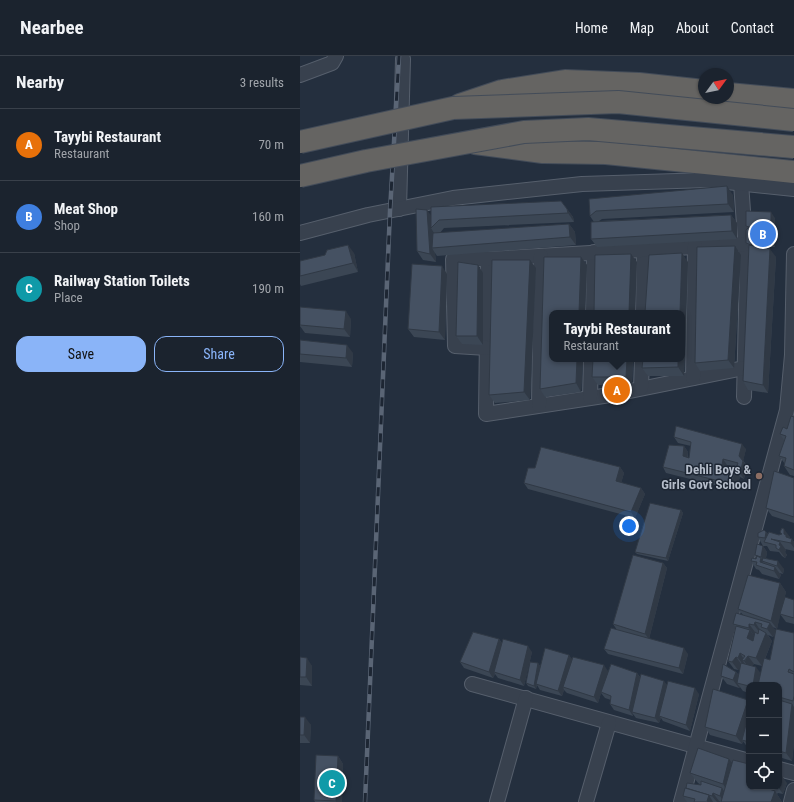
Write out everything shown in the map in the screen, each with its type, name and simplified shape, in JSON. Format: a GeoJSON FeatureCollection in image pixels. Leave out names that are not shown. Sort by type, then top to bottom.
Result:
{"type":"FeatureCollection","features":[{"type":"Feature","properties":{"kind":"highway"},"geometry":{"type":"LineString","coordinates":[[300,142],[453,108],[502,91],[565,81],[639,84],[698,90]]}},
{"type":"Feature","properties":{"kind":"highway"},"geometry":{"type":"LineString","coordinates":[[734,95],[794,100]]}},
{"type":"Feature","properties":{"kind":"highway"},"geometry":{"type":"LineString","coordinates":[[453,108],[618,102],[794,120]]}},
{"type":"Feature","properties":{"kind":"highway"},"geometry":{"type":"LineString","coordinates":[[300,176],[366,160],[524,132],[588,129],[794,147]]}},
{"type":"Feature","properties":{"kind":"highway"},"geometry":{"type":"LineString","coordinates":[[471,142],[543,152],[606,153],[794,172]]}},
{"type":"Feature","properties":{"kind":"street"},"geometry":{"type":"LineString","coordinates":[[300,75],[332,63],[336,56]]}},
{"type":"Feature","properties":{"kind":"street"},"geometry":{"type":"LineString","coordinates":[[399,209],[403,59]]}},
{"type":"Feature","properties":{"kind":"street"},"geometry":{"type":"LineString","coordinates":[[300,233],[399,209],[453,198],[582,184],[708,180],[794,189]]}},
{"type":"Feature","properties":{"kind":"street"},"geometry":{"type":"LineString","coordinates":[[741,183],[747,266],[744,397]]}},
{"type":"Feature","properties":{"kind":"street"},"geometry":{"type":"LineString","coordinates":[[487,348],[455,346],[453,259],[488,259],[745,244]]}},
{"type":"Feature","properties":{"kind":"street"},"geometry":{"type":"LineString","coordinates":[[693,378],[695,246]]}},
{"type":"Feature","properties":{"kind":"street"},"geometry":{"type":"LineString","coordinates":[[643,310],[644,250]]}},
{"type":"Feature","properties":{"kind":"street"},"geometry":{"type":"LineString","coordinates":[[593,310],[594,252]]}},
{"type":"Feature","properties":{"kind":"street"},"geometry":{"type":"LineString","coordinates":[[681,802],[790,411],[794,254]]}},
{"type":"Feature","properties":{"kind":"street"},"geometry":{"type":"LineString","coordinates":[[539,405],[541,256]]}},
{"type":"Feature","properties":{"kind":"street"},"geometry":{"type":"LineString","coordinates":[[488,259],[486,414],[641,388],[744,368]]}},
{"type":"Feature","properties":{"kind":"street"},"geometry":{"type":"LineString","coordinates":[[590,397],[591,362]]}},
{"type":"Feature","properties":{"kind":"street"},"geometry":{"type":"LineString","coordinates":[[641,388],[642,362]]}},
{"type":"Feature","properties":{"kind":"street"},"geometry":{"type":"LineString","coordinates":[[472,684],[746,760]]}},
{"type":"Feature","properties":{"kind":"street"},"geometry":{"type":"LineString","coordinates":[[497,802],[526,698]]}},
{"type":"Feature","properties":{"kind":"street"},"geometry":{"type":"LineString","coordinates":[[586,802],[609,723]]}},
{"type":"Feature","properties":{"kind":"street"},"geometry":{"type":"LineString","coordinates":[[782,770],[794,773]]}},
{"type":"Feature","properties":{"kind":"street"},"geometry":{"type":"LineString","coordinates":[[791,802],[794,790]]}},
{"type":"Feature","properties":{"kind":"building"},"geometry":{"type":"Polygon","coordinates":[[[727,186],[728,204],[596,211],[590,216],[589,199],[727,186]]]}},
{"type":"Feature","properties":{"kind":"building"},"geometry":{"type":"Polygon","coordinates":[[[561,201],[568,213],[439,220],[431,228],[431,207],[561,201]]]}},
{"type":"Feature","properties":{"kind":"building"},"geometry":{"type":"Polygon","coordinates":[[[416,209],[427,210],[430,254],[417,251],[416,209]]]}},
{"type":"Feature","properties":{"kind":"building"},"geometry":{"type":"Polygon","coordinates":[[[746,211],[771,212],[771,242],[755,241],[751,245],[746,243],[746,230],[749,227],[746,226],[746,211]]]}},
{"type":"Feature","properties":{"kind":"building"},"geometry":{"type":"Polygon","coordinates":[[[731,215],[732,231],[591,239],[591,222],[731,215]]]}},
{"type":"Feature","properties":{"kind":"building"},"geometry":{"type":"Polygon","coordinates":[[[569,224],[570,237],[432,248],[433,233],[569,224]]]}},
{"type":"Feature","properties":{"kind":"building"},"geometry":{"type":"Polygon","coordinates":[[[348,245],[353,263],[300,276],[300,261],[325,255],[327,250],[348,245]]]}},
{"type":"Feature","properties":{"kind":"building"},"geometry":{"type":"Polygon","coordinates":[[[749,245],[770,249],[763,385],[743,381],[749,245]]]}},
{"type":"Feature","properties":{"kind":"building"},"geometry":{"type":"Polygon","coordinates":[[[735,246],[728,360],[695,363],[697,247],[735,246]]]}},
{"type":"Feature","properties":{"kind":"building"},"geometry":{"type":"Polygon","coordinates":[[[682,253],[680,310],[645,310],[649,255],[682,253]]]}},
{"type":"Feature","properties":{"kind":"building"},"geometry":{"type":"Polygon","coordinates":[[[631,254],[629,310],[594,310],[595,255],[631,254]]]}},
{"type":"Feature","properties":{"kind":"building"},"geometry":{"type":"Polygon","coordinates":[[[544,257],[581,257],[579,310],[549,310],[549,362],[577,362],[576,383],[540,389],[544,257]]]}},
{"type":"Feature","properties":{"kind":"building"},"geometry":{"type":"Polygon","coordinates":[[[492,260],[530,260],[524,392],[489,395],[492,260]]]}},
{"type":"Feature","properties":{"kind":"building"},"geometry":{"type":"Polygon","coordinates":[[[458,262],[478,265],[477,336],[456,336],[458,262]]]}},
{"type":"Feature","properties":{"kind":"building"},"geometry":{"type":"Polygon","coordinates":[[[412,264],[442,266],[439,332],[408,329],[412,264]]]}},
{"type":"Feature","properties":{"kind":"building"},"geometry":{"type":"Polygon","coordinates":[[[300,307],[346,311],[344,329],[300,325],[300,307]]]}},
{"type":"Feature","properties":{"kind":"building"},"geometry":{"type":"Polygon","coordinates":[[[300,340],[347,345],[346,358],[300,354],[300,340]]]}},
{"type":"Feature","properties":{"kind":"building"},"geometry":{"type":"Polygon","coordinates":[[[593,362],[627,362],[626,377],[592,377],[593,362]]]}},
{"type":"Feature","properties":{"kind":"building"},"geometry":{"type":"Polygon","coordinates":[[[643,362],[678,362],[678,367],[642,368],[643,362]]]}},
{"type":"Feature","properties":{"kind":"building"},"geometry":{"type":"Polygon","coordinates":[[[791,416],[794,417],[794,470],[784,466],[786,458],[779,456],[786,436],[780,434],[783,427],[787,429],[791,416]]]}},
{"type":"Feature","properties":{"kind":"building"},"geometry":{"type":"Polygon","coordinates":[[[676,426],[742,444],[739,456],[743,461],[740,473],[736,471],[731,484],[663,467],[669,445],[684,446],[683,456],[689,458],[691,442],[674,437],[676,426]],[[723,459],[722,465],[736,468],[738,463],[723,459]]]}},
{"type":"Feature","properties":{"kind":"building"},"geometry":{"type":"Polygon","coordinates":[[[541,447],[620,467],[616,481],[641,488],[631,512],[524,483],[528,468],[535,468],[541,447]]]}},
{"type":"Feature","properties":{"kind":"building"},"geometry":{"type":"Polygon","coordinates":[[[774,471],[794,478],[794,517],[766,508],[774,471]]]}},
{"type":"Feature","properties":{"kind":"building"},"geometry":{"type":"Polygon","coordinates":[[[650,503],[681,510],[666,558],[635,552],[650,503]]]}},
{"type":"Feature","properties":{"kind":"building"},"geometry":{"type":"Polygon","coordinates":[[[782,528],[784,529],[784,534],[786,537],[792,539],[791,543],[771,539],[780,542],[779,545],[781,546],[779,550],[776,548],[776,545],[764,542],[769,532],[779,535],[782,534],[780,532],[782,528]]]}},
{"type":"Feature","properties":{"kind":"building"},"geometry":{"type":"Polygon","coordinates":[[[764,530],[766,532],[765,538],[758,537],[758,533],[764,530]]]}},
{"type":"Feature","properties":{"kind":"building"},"geometry":{"type":"Polygon","coordinates":[[[757,544],[763,546],[761,557],[755,555],[757,544]]]}},
{"type":"Feature","properties":{"kind":"building"},"geometry":{"type":"Polygon","coordinates":[[[633,555],[663,563],[645,634],[613,624],[633,555]]]}},
{"type":"Feature","properties":{"kind":"building"},"geometry":{"type":"Polygon","coordinates":[[[757,556],[761,558],[760,562],[775,567],[774,571],[756,565],[757,562],[751,561],[752,558],[756,559],[757,556]]]}},
{"type":"Feature","properties":{"kind":"building"},"geometry":{"type":"Polygon","coordinates":[[[763,558],[778,561],[777,566],[762,561],[763,558]]]}},
{"type":"Feature","properties":{"kind":"building"},"geometry":{"type":"Polygon","coordinates":[[[748,575],[780,583],[771,621],[738,609],[748,575]]]}},
{"type":"Feature","properties":{"kind":"building"},"geometry":{"type":"Polygon","coordinates":[[[785,597],[794,600],[794,618],[780,614],[785,597]]]}},
{"type":"Feature","properties":{"kind":"building"},"geometry":{"type":"Polygon","coordinates":[[[736,613],[770,623],[767,629],[761,627],[762,624],[755,622],[754,625],[749,624],[749,628],[733,624],[736,613]]]}},
{"type":"Feature","properties":{"kind":"building"},"geometry":{"type":"Polygon","coordinates":[[[736,626],[750,630],[747,638],[753,641],[755,632],[758,634],[759,629],[766,633],[756,658],[748,656],[744,661],[742,660],[745,656],[740,653],[738,658],[736,657],[732,662],[728,661],[736,626]]]}},
{"type":"Feature","properties":{"kind":"building"},"geometry":{"type":"Polygon","coordinates":[[[611,628],[684,648],[679,668],[604,649],[611,628]]]}},
{"type":"Feature","properties":{"kind":"building"},"geometry":{"type":"Polygon","coordinates":[[[776,629],[794,633],[794,672],[789,669],[788,672],[794,674],[793,701],[782,698],[782,682],[759,682],[764,658],[770,660],[776,629]]]}},
{"type":"Feature","properties":{"kind":"building"},"geometry":{"type":"Polygon","coordinates":[[[473,632],[499,639],[489,672],[460,662],[473,632]]]}},
{"type":"Feature","properties":{"kind":"building"},"geometry":{"type":"Polygon","coordinates":[[[503,639],[528,646],[520,680],[494,672],[503,639]]]}},
{"type":"Feature","properties":{"kind":"building"},"geometry":{"type":"Polygon","coordinates":[[[545,648],[569,655],[558,691],[536,684],[545,648]]]}},
{"type":"Feature","properties":{"kind":"building"},"geometry":{"type":"Polygon","coordinates":[[[300,657],[307,658],[306,677],[300,677],[300,657]]]}},
{"type":"Feature","properties":{"kind":"building"},"geometry":{"type":"Polygon","coordinates":[[[573,657],[604,665],[594,697],[563,687],[573,657]]]}},
{"type":"Feature","properties":{"kind":"building"},"geometry":{"type":"Polygon","coordinates":[[[530,662],[538,663],[534,686],[526,683],[530,662]]]}},
{"type":"Feature","properties":{"kind":"building"},"geometry":{"type":"Polygon","coordinates":[[[741,663],[756,667],[754,682],[746,682],[746,685],[737,683],[741,663]]]}},
{"type":"Feature","properties":{"kind":"building"},"geometry":{"type":"Polygon","coordinates":[[[611,664],[637,673],[629,710],[610,704],[611,696],[601,692],[611,664]]]}},
{"type":"Feature","properties":{"kind":"building"},"geometry":{"type":"Polygon","coordinates":[[[723,664],[736,672],[733,680],[721,676],[723,664]]]}},
{"type":"Feature","properties":{"kind":"building"},"geometry":{"type":"Polygon","coordinates":[[[641,674],[664,681],[655,718],[632,712],[641,674]]]}},
{"type":"Feature","properties":{"kind":"building"},"geometry":{"type":"Polygon","coordinates":[[[668,681],[695,688],[686,725],[659,716],[668,681]]]}},
{"type":"Feature","properties":{"kind":"building"},"geometry":{"type":"Polygon","coordinates":[[[713,689],[746,699],[746,706],[736,736],[705,727],[713,689]]]}},
{"type":"Feature","properties":{"kind":"building"},"geometry":{"type":"Polygon","coordinates":[[[782,701],[792,704],[786,753],[782,752],[782,701]]]}},
{"type":"Feature","properties":{"kind":"building"},"geometry":{"type":"Polygon","coordinates":[[[300,717],[305,717],[304,735],[300,735],[300,717]]]}},
{"type":"Feature","properties":{"kind":"building"},"geometry":{"type":"Polygon","coordinates":[[[746,725],[746,741],[742,740],[746,725]]]}},
{"type":"Feature","properties":{"kind":"building"},"geometry":{"type":"Polygon","coordinates":[[[698,748],[729,759],[723,784],[690,773],[698,748]]]}},
{"type":"Feature","properties":{"kind":"building"},"geometry":{"type":"Polygon","coordinates":[[[316,755],[338,756],[336,801],[314,800],[316,755]]]}},
{"type":"Feature","properties":{"kind":"building"},"geometry":{"type":"Polygon","coordinates":[[[733,760],[746,763],[746,790],[775,791],[771,802],[721,802],[733,760]]]}},
{"type":"Feature","properties":{"kind":"building"},"geometry":{"type":"Polygon","coordinates":[[[701,781],[722,788],[720,796],[713,793],[712,796],[686,788],[687,783],[701,785],[701,781]]]}},
{"type":"Feature","properties":{"kind":"building"},"geometry":{"type":"Polygon","coordinates":[[[685,788],[709,795],[707,801],[709,802],[694,802],[695,799],[683,796],[685,788]]]}},
{"type":"Feature","properties":{"kind":"railway"},"geometry":{"type":"LineString","coordinates":[[365,802],[390,211],[399,56]]}},
{"type":"Feature","properties":{"kind":"place","name":"Meat Shop"},"geometry":{"type":"Point","coordinates":[763,234]}},
{"type":"Feature","properties":{"kind":"place","name":"Tayybi Restaurant"},"geometry":{"type":"Point","coordinates":[617,390]}},
{"type":"Feature","properties":{"kind":"place","name":"Dehli Boys & Girls Govt School"},"geometry":{"type":"Point","coordinates":[759,476]}},
{"type":"Feature","properties":{"kind":"place","name":"Railway Station Toilets"},"geometry":{"type":"Point","coordinates":[332,783]}}]}
